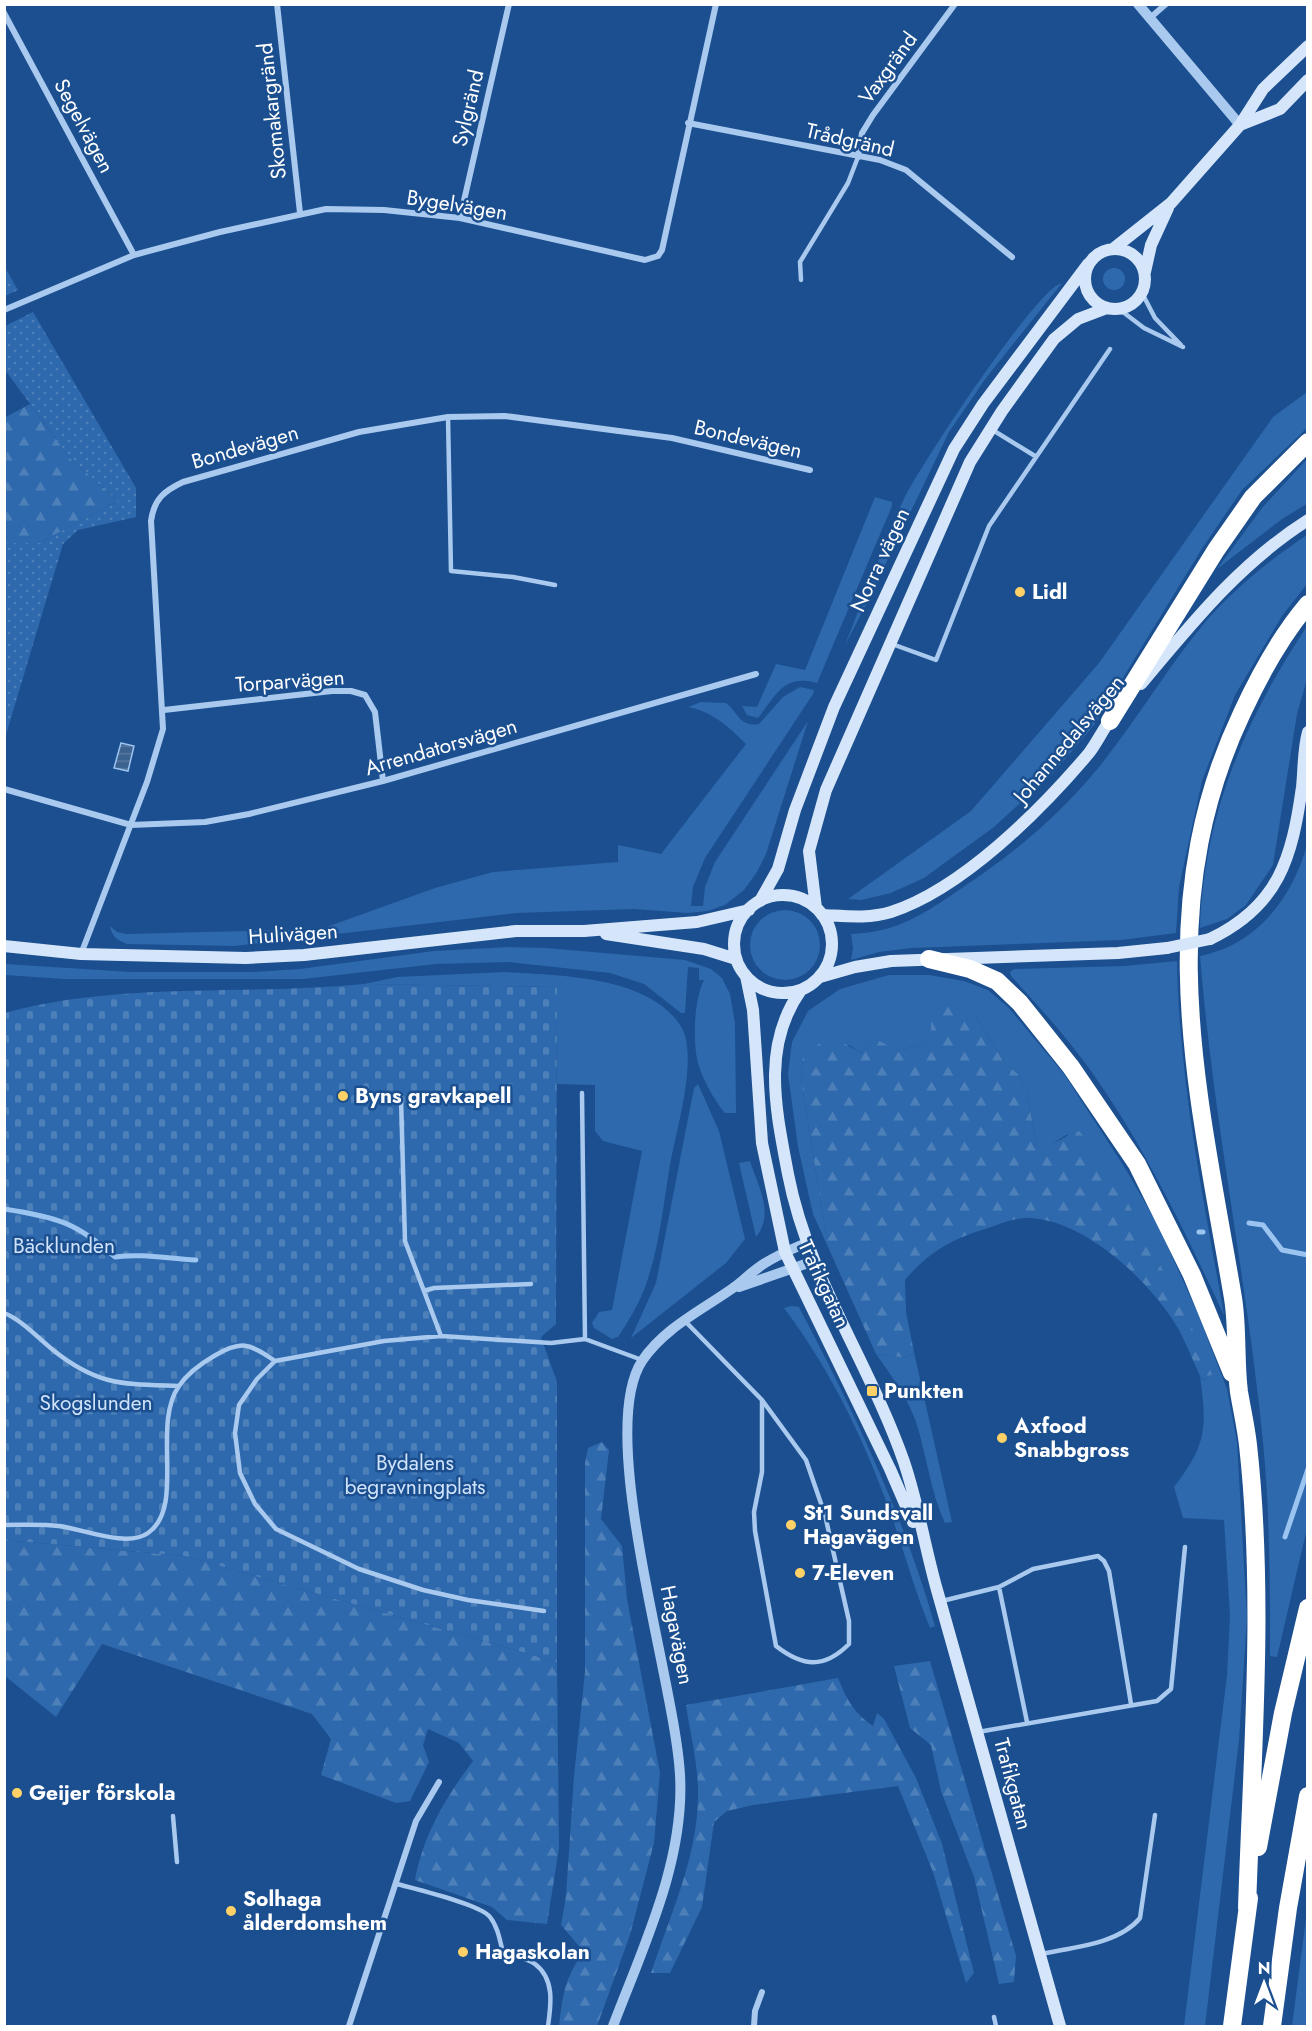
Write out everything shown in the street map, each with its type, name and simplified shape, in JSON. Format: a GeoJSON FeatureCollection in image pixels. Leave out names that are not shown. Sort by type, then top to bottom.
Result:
{"type":"FeatureCollection","features":[{"type":"Feature","properties":{"kind":"highway"},"geometry":{"type":"LineString","coordinates":[[1110,721],[1216,550],[1253,497],[1308,442]]}},
{"type":"Feature","properties":{"kind":"highway"},"geometry":{"type":"LineString","coordinates":[[1247,1908],[1256,1559],[1248,1443],[1239,1391],[1233,1304],[1204,1141],[1190,1027],[1190,888],[1213,783],[1231,736],[1268,660],[1308,604]]}},
{"type":"Feature","properties":{"kind":"highway"},"geometry":{"type":"LineString","coordinates":[[929,959],[970,969],[997,981],[1020,1003],[1071,1067],[1137,1164],[1204,1302],[1239,1391]]}},
{"type":"Feature","properties":{"kind":"highway"},"geometry":{"type":"LineString","coordinates":[[1232,2026],[1247,1908],[1283,1713],[1308,1608]]}},
{"type":"Feature","properties":{"kind":"highway"},"geometry":{"type":"LineString","coordinates":[[1272,2026],[1288,1908],[1308,1796]]}},
{"type":"Feature","properties":{"kind":"main road"},"geometry":{"type":"LineString","coordinates":[[1113,249],[1171,203],[1240,125],[1263,89],[1308,45]]}},
{"type":"Feature","properties":{"kind":"main road"},"geometry":{"type":"LineString","coordinates":[[1240,125],[1280,109],[1308,80]]}},
{"type":"Feature","properties":{"kind":"main road"},"geometry":{"type":"LineString","coordinates":[[1145,272],[1133,254],[1113,249],[1103,251],[1088,264],[1085,275],[1086,287],[1097,304],[1113,309],[1130,305],[1142,293],[1151,245],[1171,203]]}},
{"type":"Feature","properties":{"kind":"main road","name":"Norra vägen"},"geometry":{"type":"LineString","coordinates":[[760,901],[778,869],[795,810],[834,707],[954,449],[983,404],[1088,264]]}},
{"type":"Feature","properties":{"kind":"main road","name":"Norra vägen"},"geometry":{"type":"LineString","coordinates":[[819,911],[809,850],[814,827],[847,738],[970,462],[1054,339],[1078,319],[1113,309]]}},
{"type":"Feature","properties":{"kind":"main road","name":"Johannedalsvägen"},"geometry":{"type":"LineString","coordinates":[[819,911],[865,917],[890,912],[951,881],[1040,809],[1090,751],[1110,721],[1206,607],[1242,570],[1284,535],[1308,520]]}},
{"type":"Feature","properties":{"kind":"main road"},"geometry":{"type":"LineString","coordinates":[[820,977],[828,964],[832,943],[819,911],[808,902],[786,896],[760,901],[748,910],[736,931],[736,959],[746,976],[764,990],[781,993],[801,990],[820,977],[864,965],[929,959],[1118,953],[1167,948],[1210,939],[1244,919],[1278,882],[1287,861],[1294,830],[1308,732]]}},
{"type":"Feature","properties":{"kind":"main road","name":"Hulivägen"},"geometry":{"type":"LineString","coordinates":[[4,946],[81,954],[246,958],[304,955],[505,932],[584,931],[697,922],[748,910]]}},
{"type":"Feature","properties":{"kind":"main road","name":"Hulivägen"},"geometry":{"type":"LineString","coordinates":[[584,931],[704,949],[736,959]]}},
{"type":"Feature","properties":{"kind":"main road","name":"Trafikgatan"},"geometry":{"type":"LineString","coordinates":[[746,976],[753,1010],[762,1143],[785,1252],[890,1469],[926,1553]]}},
{"type":"Feature","properties":{"kind":"main road","name":"Trafikgatan"},"geometry":{"type":"LineString","coordinates":[[801,990],[782,1024],[775,1054],[775,1095],[788,1176],[806,1243],[823,1287],[904,1463],[926,1553],[1060,2026]]}},
{"type":"Feature","properties":{"kind":"street","name":"Skomakargränd"},"geometry":{"type":"LineString","coordinates":[[277,4],[300,213]]}},
{"type":"Feature","properties":{"kind":"street","name":"Sylgränd"},"geometry":{"type":"LineString","coordinates":[[460,218],[509,4]]}},
{"type":"Feature","properties":{"kind":"street","name":"Bygelvägen"},"geometry":{"type":"LineString","coordinates":[[4,310],[134,255],[300,213],[326,209],[384,210],[460,218],[645,260],[658,256],[662,250],[688,123],[716,4]]}},
{"type":"Feature","properties":{"kind":"street","name":"Vaxgränd"},"geometry":{"type":"LineString","coordinates":[[858,157],[862,133],[873,115],[955,4]]}},
{"type":"Feature","properties":{"kind":"street"},"geometry":{"type":"LineString","coordinates":[[1138,4],[1240,125]]}},
{"type":"Feature","properties":{"kind":"street"},"geometry":{"type":"LineString","coordinates":[[1150,18],[1166,4]]}},
{"type":"Feature","properties":{"kind":"street","name":"Segelvägen"},"geometry":{"type":"LineString","coordinates":[[4,13],[134,255]]}},
{"type":"Feature","properties":{"kind":"street","name":"Trådgränd"},"geometry":{"type":"LineString","coordinates":[[688,123],[880,160],[906,170],[1012,257]]}},
{"type":"Feature","properties":{"kind":"street","name":"Bondevägen"},"geometry":{"type":"LineString","coordinates":[[81,954],[157,753],[164,710],[151,540],[153,509],[158,498],[183,482],[359,432],[448,417],[505,416],[672,438],[810,471]]}},
{"type":"Feature","properties":{"kind":"street","name":"Arrendatorsvägen"},"geometry":{"type":"LineString","coordinates":[[4,789],[131,825],[205,822],[249,814],[383,781],[756,674]]}},
{"type":"Feature","properties":{"kind":"street","name":"Torparvägen"},"geometry":{"type":"LineString","coordinates":[[164,710],[332,691],[351,691],[365,695],[375,712],[383,781]]}},
{"type":"Feature","properties":{"kind":"street","name":"Hagavägen"},"geometry":{"type":"LineString","coordinates":[[613,2026],[667,1876],[679,1809],[677,1740],[645,1574],[628,1461],[626,1419],[634,1376],[642,1360],[684,1320],[733,1289],[759,1267],[806,1243]]}},
{"type":"Feature","properties":{"kind":"street","name":"Hagavägen"},"geometry":{"type":"LineString","coordinates":[[733,1289],[814,1261]]}},
{"type":"Feature","properties":{"kind":"street"},"geometry":{"type":"LineString","coordinates":[[349,2026],[416,1821],[440,1782]]}},
{"type":"Feature","properties":{"kind":"street"},"geometry":{"type":"LineString","coordinates":[[754,2026],[755,2011],[762,1992]]}},
{"type":"Feature","properties":{"kind":"lane"},"geometry":{"type":"LineString","coordinates":[[801,280],[800,262],[848,183],[858,157]]}},
{"type":"Feature","properties":{"kind":"lane"},"geometry":{"type":"LineString","coordinates":[[1113,309],[1144,328],[1183,347],[1155,318],[1142,293]]}},
{"type":"Feature","properties":{"kind":"lane"},"geometry":{"type":"LineString","coordinates":[[889,643],[936,660],[989,526],[1110,349]]}},
{"type":"Feature","properties":{"kind":"lane"},"geometry":{"type":"LineString","coordinates":[[448,417],[451,571],[513,577],[555,585]]}},
{"type":"Feature","properties":{"kind":"lane"},"geometry":{"type":"LineString","coordinates":[[991,429],[1035,456]]}},
{"type":"Feature","properties":{"kind":"lane"},"geometry":{"type":"LineString","coordinates":[[582,1093],[585,1339]]}},
{"type":"Feature","properties":{"kind":"lane"},"geometry":{"type":"LineString","coordinates":[[401,1098],[405,1241],[441,1336]]}},
{"type":"Feature","properties":{"kind":"lane"},"geometry":{"type":"LineString","coordinates":[[424,1291],[434,1288],[531,1284]]}},
{"type":"Feature","properties":{"kind":"lane"},"geometry":{"type":"LineString","coordinates":[[4,1313],[70,1364],[97,1378],[119,1384],[178,1386]]}},
{"type":"Feature","properties":{"kind":"lane"},"geometry":{"type":"LineString","coordinates":[[684,1320],[762,1400],[806,1460],[825,1515],[849,1621],[849,1644],[835,1658],[815,1662],[792,1659],[776,1646],[755,1532],[754,1512],[762,1472],[762,1400]]}},
{"type":"Feature","properties":{"kind":"lane"},"geometry":{"type":"LineString","coordinates":[[544,1611],[468,1600],[423,1590],[360,1569],[276,1529],[255,1504],[240,1473],[235,1433],[239,1405],[257,1378],[275,1361],[384,1341],[441,1336],[552,1343],[585,1339],[642,1360]]}},
{"type":"Feature","properties":{"kind":"lane"},"geometry":{"type":"LineString","coordinates":[[4,1525],[62,1526],[127,1539],[147,1534],[160,1521],[166,1507],[166,1433],[178,1386],[202,1363],[231,1346],[251,1347],[275,1361]]}},
{"type":"Feature","properties":{"kind":"lane"},"geometry":{"type":"LineString","coordinates":[[978,1732],[1157,1701],[1171,1689],[1185,1547]]}},
{"type":"Feature","properties":{"kind":"lane"},"geometry":{"type":"LineString","coordinates":[[940,1601],[999,1587],[1033,1569],[1086,1556],[1098,1556],[1104,1560],[1109,1571],[1131,1704]]}},
{"type":"Feature","properties":{"kind":"lane"},"geometry":{"type":"LineString","coordinates":[[999,1587],[1027,1722]]}},
{"type":"Feature","properties":{"kind":"lane"},"geometry":{"type":"LineString","coordinates":[[1039,1955],[1109,1938],[1133,1927],[1140,1918],[1155,1815]]}},
{"type":"Feature","properties":{"kind":"lane"},"geometry":{"type":"LineString","coordinates":[[173,1816],[177,1862]]}},
{"type":"Feature","properties":{"kind":"lane"},"geometry":{"type":"LineString","coordinates":[[397,1884],[471,1906],[489,1915],[498,1930],[503,1953],[534,1963],[545,1975],[551,1993],[548,2026]]}},
{"type":"Feature","properties":{"kind":"lane"},"geometry":{"type":"LineString","coordinates":[[994,2018],[996,2026]]}},
{"type":"Feature","properties":{"kind":"green space"},"geometry":{"type":"Polygon","coordinates":[[[4,266],[18,290],[5,296],[4,296],[4,266]]]}},
{"type":"Feature","properties":{"kind":"green space"},"geometry":{"type":"Polygon","coordinates":[[[1114,268],[1122,271],[1125,279],[1122,287],[1114,290],[1106,287],[1103,279],[1106,271],[1114,268]]]}},
{"type":"Feature","properties":{"kind":"green space"},"geometry":{"type":"Polygon","coordinates":[[[1062,283],[986,378],[949,432],[873,590],[868,588],[899,510],[931,453],[1005,345],[1049,292],[1062,283]]]}},
{"type":"Feature","properties":{"kind":"green space"},"geometry":{"type":"Polygon","coordinates":[[[33,312],[136,488],[136,517],[78,530],[63,544],[5,738],[5,543],[39,543],[118,501],[70,458],[5,370],[5,326],[33,312]]]}},
{"type":"Feature","properties":{"kind":"green space"},"geometry":{"type":"Polygon","coordinates":[[[1307,392],[1307,428],[1242,490],[1203,547],[1094,725],[1053,773],[994,827],[924,878],[891,893],[861,900],[848,899],[971,811],[1099,663],[1273,417],[1307,392]]]}},
{"type":"Feature","properties":{"kind":"green space"},"geometry":{"type":"Polygon","coordinates":[[[30,404],[70,458],[118,501],[39,543],[5,543],[4,418],[30,404]]]}},
{"type":"Feature","properties":{"kind":"green space"},"geometry":{"type":"Polygon","coordinates":[[[1307,459],[1307,504],[1282,519],[1217,569],[1262,508],[1307,459]]]}},
{"type":"Feature","properties":{"kind":"green space"},"geometry":{"type":"Polygon","coordinates":[[[875,497],[892,502],[892,506],[817,683],[796,681],[788,684],[776,694],[758,718],[747,715],[742,706],[757,707],[776,664],[805,670],[875,497]]]}},
{"type":"Feature","properties":{"kind":"green space"},"geometry":{"type":"Polygon","coordinates":[[[1307,535],[1307,584],[1282,616],[1235,695],[1202,781],[1179,887],[1176,933],[1121,940],[912,948],[879,952],[851,960],[853,948],[851,934],[882,930],[921,914],[997,863],[1051,819],[1099,767],[1207,620],[1254,574],[1307,535]]]}},
{"type":"Feature","properties":{"kind":"green space"},"geometry":{"type":"Polygon","coordinates":[[[863,599],[868,601],[845,645],[863,599]]]}},
{"type":"Feature","properties":{"kind":"green space"},"geometry":{"type":"Polygon","coordinates":[[[1307,626],[1307,679],[1297,714],[1273,865],[1246,905],[1227,919],[1200,928],[1203,886],[1210,846],[1219,807],[1232,770],[1265,697],[1307,626]]]}},
{"type":"Feature","properties":{"kind":"green space"},"geometry":{"type":"Polygon","coordinates":[[[800,687],[814,690],[813,694],[705,858],[693,887],[691,906],[703,906],[705,887],[715,862],[808,721],[766,854],[744,890],[725,905],[708,911],[688,913],[634,909],[516,913],[235,946],[127,944],[112,933],[110,926],[117,932],[126,934],[321,929],[435,888],[493,872],[618,862],[618,845],[661,854],[746,744],[713,716],[688,707],[701,702],[726,703],[743,721],[759,724],[783,697],[800,687]]]}},
{"type":"Feature","properties":{"kind":"green space"},"geometry":{"type":"Polygon","coordinates":[[[1307,845],[1308,1524],[1277,1657],[1270,1656],[1270,1576],[1263,1442],[1213,1078],[1200,956],[1239,941],[1269,916],[1282,901],[1292,883],[1307,845]]]}},
{"type":"Feature","properties":{"kind":"green space"},"geometry":{"type":"Polygon","coordinates":[[[778,910],[792,910],[805,916],[814,925],[820,938],[818,958],[810,970],[792,980],[778,980],[765,974],[756,965],[750,952],[750,938],[756,925],[765,916],[778,910]]]}},
{"type":"Feature","properties":{"kind":"green space"},"geometry":{"type":"Polygon","coordinates":[[[508,947],[685,960],[711,969],[722,978],[730,994],[735,1023],[736,1113],[725,1113],[721,1108],[705,1081],[697,1059],[695,1019],[704,980],[699,980],[699,968],[688,967],[685,1013],[681,1013],[644,984],[610,973],[508,962],[436,964],[303,979],[64,979],[5,975],[5,964],[131,972],[254,972],[300,969],[434,951],[508,947]]]}},
{"type":"Feature","properties":{"kind":"green space"},"geometry":{"type":"Polygon","coordinates":[[[1177,961],[1187,1094],[1200,1183],[1224,1315],[1169,1202],[1123,1120],[1085,1062],[1010,972],[1014,969],[1124,966],[1177,961]]]}},
{"type":"Feature","properties":{"kind":"green space"},"geometry":{"type":"Polygon","coordinates":[[[504,972],[547,974],[594,980],[638,992],[657,1002],[672,1015],[681,1026],[685,1036],[688,1053],[686,1085],[653,1260],[644,1290],[635,1308],[618,1337],[612,1339],[594,1328],[592,1323],[599,1312],[612,1310],[642,1151],[603,1141],[595,1131],[595,1085],[557,1084],[557,987],[364,984],[397,977],[504,972]]]}},
{"type":"Feature","properties":{"kind":"green space"},"geometry":{"type":"Polygon","coordinates":[[[889,975],[929,975],[964,981],[988,990],[1009,1008],[1064,1074],[1125,1168],[1157,1223],[1199,1316],[1227,1389],[1237,1442],[1247,1618],[1239,1740],[1205,2026],[1184,2026],[1227,1675],[1230,1616],[1224,1520],[1183,1518],[1174,1487],[1199,1447],[1204,1423],[1200,1376],[1206,1381],[1091,1154],[1087,1140],[1066,1135],[1047,1147],[1037,1146],[1026,1089],[1019,1075],[1004,1062],[974,1014],[939,1004],[931,1012],[931,1034],[921,1046],[895,1050],[871,1042],[861,1053],[849,1045],[803,1052],[801,1079],[828,1247],[813,1214],[798,1147],[788,1074],[792,1042],[808,1011],[840,989],[889,975]]]}},
{"type":"Feature","properties":{"kind":"green space"},"geometry":{"type":"Polygon","coordinates":[[[364,984],[557,987],[556,1324],[541,1337],[557,1382],[557,1662],[185,1556],[5,1540],[5,1013],[49,1003],[138,993],[364,984]]]}},
{"type":"Feature","properties":{"kind":"green space"},"geometry":{"type":"Polygon","coordinates":[[[939,1004],[962,1005],[974,1014],[1004,1062],[1019,1075],[1026,1089],[1037,1146],[1048,1145],[1079,1131],[1087,1140],[1101,1173],[1116,1180],[1188,1319],[1212,1374],[1207,1381],[1200,1376],[1179,1330],[1167,1312],[1135,1274],[1094,1242],[1073,1230],[1051,1221],[1029,1218],[1007,1222],[961,1237],[922,1262],[905,1280],[906,1312],[914,1352],[908,1358],[876,1354],[828,1247],[801,1079],[803,1052],[833,1037],[861,1053],[871,1042],[878,1040],[895,1050],[921,1046],[931,1034],[931,1012],[939,1004]]]}},
{"type":"Feature","properties":{"kind":"green space"},"geometry":{"type":"Polygon","coordinates":[[[698,1084],[719,1131],[745,1239],[726,1263],[631,1338],[656,1283],[694,1088],[698,1084]]]}},
{"type":"Feature","properties":{"kind":"green space"},"geometry":{"type":"Polygon","coordinates":[[[750,1161],[765,1209],[762,1228],[756,1237],[739,1163],[750,1161]]]}},
{"type":"Feature","properties":{"kind":"green space"},"geometry":{"type":"Polygon","coordinates":[[[799,1307],[839,1384],[875,1463],[908,1543],[935,1626],[930,1628],[887,1503],[863,1444],[835,1387],[784,1308],[799,1307]]]}},
{"type":"Feature","properties":{"kind":"green space"},"geometry":{"type":"Polygon","coordinates":[[[914,1352],[952,1522],[945,1523],[940,1511],[920,1435],[908,1404],[876,1354],[908,1358],[914,1352]]]}},
{"type":"Feature","properties":{"kind":"green space"},"geometry":{"type":"Polygon","coordinates":[[[602,1442],[609,1450],[601,1519],[622,1546],[627,1599],[660,1773],[654,1843],[630,1935],[597,2026],[559,2026],[568,1979],[584,1952],[561,1925],[566,1896],[574,1776],[585,1672],[585,1463],[588,1448],[602,1442]]]}},
{"type":"Feature","properties":{"kind":"green space"},"geometry":{"type":"Polygon","coordinates":[[[4,1540],[185,1556],[557,1662],[559,1848],[547,1924],[507,1920],[492,1907],[415,1880],[424,1847],[437,1817],[473,1761],[459,1743],[428,1729],[423,1745],[429,1762],[410,1801],[396,1803],[321,1775],[331,1739],[312,1714],[102,1644],[56,1717],[5,1676],[4,1540]]]}},
{"type":"Feature","properties":{"kind":"green space"},"geometry":{"type":"Polygon","coordinates":[[[930,1661],[1016,1956],[1014,1982],[999,1984],[974,1877],[941,1791],[931,1745],[910,1728],[894,1666],[930,1661]]]}},
{"type":"Feature","properties":{"kind":"green space"},"geometry":{"type":"Polygon","coordinates":[[[838,1678],[848,1699],[861,1716],[873,1726],[877,1713],[884,1719],[916,1778],[942,1844],[974,1973],[966,1983],[933,1872],[898,1786],[753,1805],[727,1811],[714,1822],[702,1907],[670,1973],[651,1973],[682,1884],[694,1838],[697,1815],[697,1770],[686,1705],[838,1678]]]}},
{"type":"Feature","properties":{"kind":"green space"},"geometry":{"type":"Polygon","coordinates":[[[1307,1911],[1307,2026],[1292,2026],[1307,1911]]]}},
{"type":"Feature","properties":{"kind":"shaded area"},"geometry":{"type":"Polygon","coordinates":[[[121,743],[134,746],[128,771],[114,768],[121,743]]]}},
{"type":"Feature","properties":{"kind":"waterway"},"geometry":{"type":"LineString","coordinates":[[4,1209],[52,1218],[64,1223],[89,1236],[115,1257],[146,1256],[196,1260]]}},
{"type":"Feature","properties":{"kind":"waterway"},"geometry":{"type":"LineString","coordinates":[[1249,1223],[1263,1225],[1282,1250],[1308,1255]]}},
{"type":"Feature","properties":{"kind":"waterway"},"geometry":{"type":"LineString","coordinates":[[1285,1537],[1308,1469]]}},
{"type":"Feature","properties":{"kind":"place","name":"Lidl"},"geometry":{"type":"Point","coordinates":[1020,592]}},
{"type":"Feature","properties":{"kind":"place","name":"Byns gravkapell"},"geometry":{"type":"Point","coordinates":[343,1096]}},
{"type":"Feature","properties":{"kind":"place","name":"Punkten"},"geometry":{"type":"Point","coordinates":[872,1391]}},
{"type":"Feature","properties":{"kind":"place","name":"Axfood Snabbgross"},"geometry":{"type":"Point","coordinates":[1002,1438]}},
{"type":"Feature","properties":{"kind":"place","name":"St1 Sundsvall Hagavägen"},"geometry":{"type":"Point","coordinates":[791,1525]}},
{"type":"Feature","properties":{"kind":"place","name":"7-Eleven"},"geometry":{"type":"Point","coordinates":[800,1573]}},
{"type":"Feature","properties":{"kind":"place","name":"Geijer förskola"},"geometry":{"type":"Point","coordinates":[17,1793]}},
{"type":"Feature","properties":{"kind":"place","name":"Solhaga ålderdomshem"},"geometry":{"type":"Point","coordinates":[231,1911]}},
{"type":"Feature","properties":{"kind":"place","name":"Hagaskolan"},"geometry":{"type":"Point","coordinates":[463,1952]}},
{"type":"Feature","properties":{"kind":"park label","name":"Bäcklunden"},"geometry":{"type":"Point","coordinates":[64,1246]}},
{"type":"Feature","properties":{"kind":"park label","name":"Skogslunden"},"geometry":{"type":"Point","coordinates":[96,1403]}},
{"type":"Feature","properties":{"kind":"park label","name":"Bydalens begravningplats"},"geometry":{"type":"Point","coordinates":[415,1475]}}]}
